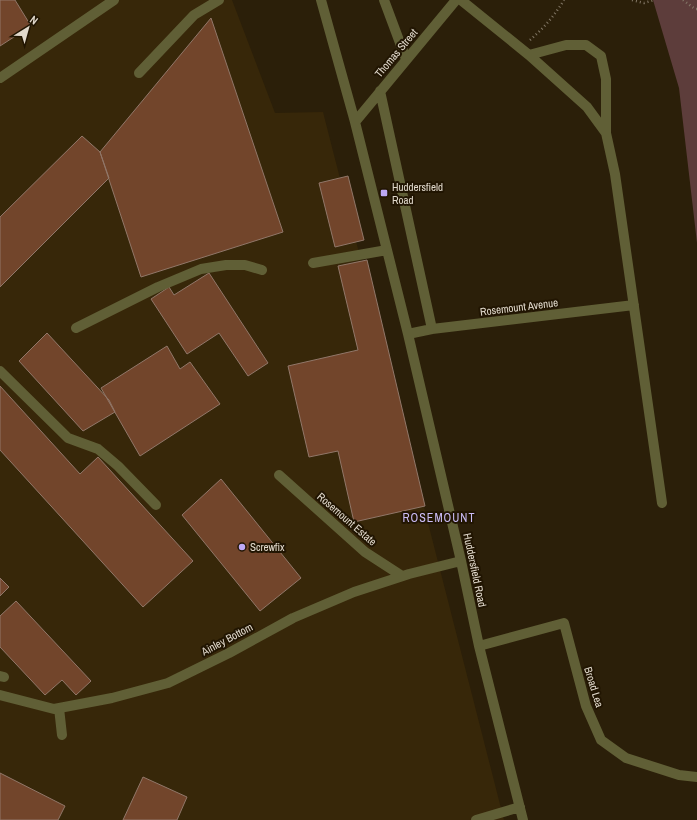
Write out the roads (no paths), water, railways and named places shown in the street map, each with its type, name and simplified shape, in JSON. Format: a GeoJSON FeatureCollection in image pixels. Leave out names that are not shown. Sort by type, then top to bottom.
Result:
{"type":"FeatureCollection","features":[{"type":"Feature","properties":{"kind":"street"},"geometry":{"type":"LineString","coordinates":[[0,78],[114,0]]}},
{"type":"Feature","properties":{"kind":"street"},"geometry":{"type":"LineString","coordinates":[[139,73],[194,15],[219,0]]}},
{"type":"Feature","properties":{"kind":"street","name":"Huddersfield Road"},"geometry":{"type":"LineString","coordinates":[[321,0],[355,122],[408,334],[461,561],[478,646],[523,820]]}},
{"type":"Feature","properties":{"kind":"street"},"geometry":{"type":"LineString","coordinates":[[384,0],[406,59]]}},
{"type":"Feature","properties":{"kind":"street","name":"Thomas Street"},"geometry":{"type":"LineString","coordinates":[[355,122],[456,0]]}},
{"type":"Feature","properties":{"kind":"street"},"geometry":{"type":"LineString","coordinates":[[461,0],[525,52],[587,107],[606,133]]}},
{"type":"Feature","properties":{"kind":"street"},"geometry":{"type":"LineString","coordinates":[[525,52],[566,45],[586,45],[601,56],[606,79],[606,133],[615,174],[662,503]]}},
{"type":"Feature","properties":{"kind":"street"},"geometry":{"type":"LineString","coordinates":[[380,91],[432,329]]}},
{"type":"Feature","properties":{"kind":"street"},"geometry":{"type":"LineString","coordinates":[[313,263],[387,250]]}},
{"type":"Feature","properties":{"kind":"street"},"geometry":{"type":"LineString","coordinates":[[76,328],[158,287],[202,269],[226,265],[244,266],[262,270]]}},
{"type":"Feature","properties":{"kind":"street","name":"Rosemount Avenue"},"geometry":{"type":"LineString","coordinates":[[408,334],[432,329],[634,305]]}},
{"type":"Feature","properties":{"kind":"street"},"geometry":{"type":"LineString","coordinates":[[0,371],[68,438],[98,449],[118,466],[156,505]]}},
{"type":"Feature","properties":{"kind":"street","name":"Rosemount Estate"},"geometry":{"type":"LineString","coordinates":[[279,474],[365,552],[402,576]]}},
{"type":"Feature","properties":{"kind":"street","name":"Ainley Bottom"},"geometry":{"type":"LineString","coordinates":[[0,694],[54,709],[112,698],[168,683],[229,653],[293,618],[354,592],[402,576],[461,561]]}},
{"type":"Feature","properties":{"kind":"street","name":"Broad Lea"},"geometry":{"type":"LineString","coordinates":[[478,646],[564,623],[586,706],[601,740],[626,758],[679,775],[697,777]]}},
{"type":"Feature","properties":{"kind":"street"},"geometry":{"type":"LineString","coordinates":[[59,708],[62,735]]}},
{"type":"Feature","properties":{"kind":"street"},"geometry":{"type":"LineString","coordinates":[[476,820],[520,807]]}},
{"type":"Feature","properties":{"kind":"place","name":"Huddersfield Road"},"geometry":{"type":"Point","coordinates":[384,193]}},
{"type":"Feature","properties":{"kind":"place","name":"Screwfix"},"geometry":{"type":"Point","coordinates":[242,547]}},
{"type":"Feature","properties":{"kind":"district","name":"ROSEMOUNT"},"geometry":{"type":"Point","coordinates":[439,518]}}]}
